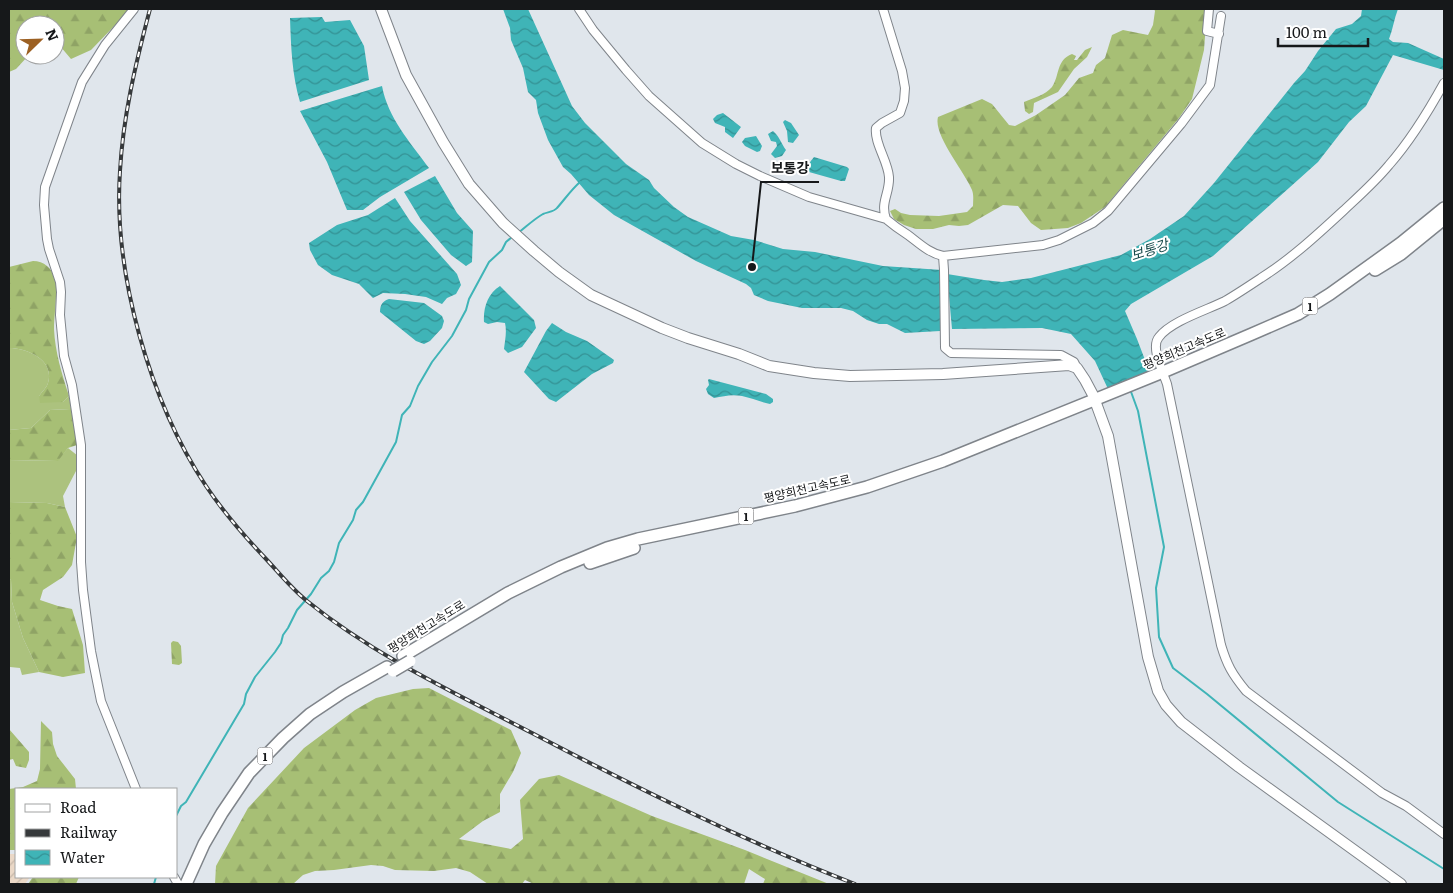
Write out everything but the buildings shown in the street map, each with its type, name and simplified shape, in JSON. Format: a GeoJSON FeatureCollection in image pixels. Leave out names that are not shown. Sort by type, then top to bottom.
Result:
{"type":"FeatureCollection","features":[{"type":"Feature","properties":{"kind":"highway","name":"평양희천고속도로"},"geometry":{"type":"LineString","coordinates":[[1162,377],[1298,314],[1401,244],[1444,208]]}},
{"type":"Feature","properties":{"kind":"highway","name":"평양희천고속도로"},"geometry":{"type":"LineString","coordinates":[[193,884],[212,843],[260,771],[317,717],[406,658],[517,595],[594,561],[638,546],[872,493],[938,470],[1099,402],[1264,337],[1326,304],[1401,254],[1444,219]]}},
{"type":"Feature","properties":{"kind":"highway","name":"평양희천고속도로"},"geometry":{"type":"LineString","coordinates":[[186,884],[204,844],[249,773],[283,738],[310,714],[343,692],[390,669]]}},
{"type":"Feature","properties":{"kind":"main road"},"geometry":{"type":"LineString","coordinates":[[381,9],[406,75],[469,184],[504,223],[534,251],[559,272],[591,294],[653,324],[688,338],[739,354],[769,366],[814,373],[850,376],[943,374],[1069,365],[1077,368],[1099,402],[1108,436],[1148,657],[1153,679],[1166,705],[1187,727],[1239,767],[1401,884]]}},
{"type":"Feature","properties":{"kind":"street"},"geometry":{"type":"LineString","coordinates":[[134,9],[106,45],[82,82],[45,187],[44,205],[49,249],[60,282],[60,315],[64,356],[72,385],[81,445],[82,590],[95,675],[101,701],[136,788]]}},
{"type":"Feature","properties":{"kind":"street"},"geometry":{"type":"LineString","coordinates":[[579,9],[593,30],[649,96],[702,143],[736,164],[809,197],[886,218]]}},
{"type":"Feature","properties":{"kind":"street"},"geometry":{"type":"LineString","coordinates":[[883,9],[902,71],[905,88],[904,101],[900,113],[876,128],[875,134],[887,165],[889,176],[889,188],[883,211],[886,218],[894,226],[928,251],[943,256],[1043,245],[1059,240],[1093,223],[1108,211],[1181,124],[1210,85],[1221,16]]}},
{"type":"Feature","properties":{"kind":"street"},"geometry":{"type":"LineString","coordinates":[[1209,9],[1207,31],[1219,34]]}},
{"type":"Feature","properties":{"kind":"street"},"geometry":{"type":"LineString","coordinates":[[1444,83],[1423,120],[1388,166],[1325,228],[1276,269],[1226,300],[1176,324],[1160,335],[1156,341],[1162,377],[1221,644],[1233,675],[1246,691],[1382,793],[1406,806],[1444,834]]}},
{"type":"Feature","properties":{"kind":"street"},"geometry":{"type":"LineString","coordinates":[[943,256],[945,348],[951,353],[1060,355],[1074,362],[1077,368]]}},
{"type":"Feature","properties":{"kind":"shaded area"},"geometry":{"type":"Polygon","coordinates":[[[9,854],[15,854],[15,878],[29,878],[25,884],[9,884],[9,854]]]}},
{"type":"Feature","properties":{"kind":"green space"},"geometry":{"type":"Polygon","coordinates":[[[9,9],[130,9],[91,50],[71,59],[65,52],[65,15],[15,15],[15,65],[20,65],[9,72],[9,9]]]}},
{"type":"Feature","properties":{"kind":"green space"},"geometry":{"type":"Polygon","coordinates":[[[1154,9],[1207,9],[1204,50],[1192,99],[1179,118],[1105,207],[1081,223],[1068,228],[1041,230],[1031,223],[1018,206],[1003,205],[968,225],[949,225],[933,229],[916,229],[894,219],[890,211],[895,209],[910,215],[939,216],[967,212],[973,206],[972,190],[940,133],[938,117],[982,99],[992,104],[1009,125],[1015,126],[1036,115],[1065,95],[1079,78],[1093,73],[1096,65],[1105,58],[1112,35],[1123,30],[1148,35],[1153,25],[1154,9]]]}},
{"type":"Feature","properties":{"kind":"green space"},"geometry":{"type":"Polygon","coordinates":[[[1092,47],[1087,57],[1074,69],[1058,92],[1034,103],[1033,112],[1029,114],[1025,111],[1024,102],[1043,94],[1052,87],[1063,60],[1072,54],[1076,56],[1074,60],[1077,60],[1085,50],[1092,47]]]}},
{"type":"Feature","properties":{"kind":"green space"},"geometry":{"type":"Polygon","coordinates":[[[33,261],[41,262],[47,266],[55,279],[55,338],[59,363],[69,396],[63,402],[40,403],[39,396],[48,383],[49,375],[47,368],[38,357],[31,353],[9,348],[9,267],[33,261]]]}},
{"type":"Feature","properties":{"kind":"green space"},"geometry":{"type":"Polygon","coordinates":[[[9,348],[24,350],[38,357],[47,368],[49,375],[46,388],[39,396],[63,402],[69,396],[71,409],[50,410],[31,428],[9,430],[9,348]]]}},
{"type":"Feature","properties":{"kind":"green space"},"geometry":{"type":"Polygon","coordinates":[[[71,409],[77,445],[68,448],[58,461],[9,460],[9,430],[31,428],[50,410],[71,409]]]}},
{"type":"Feature","properties":{"kind":"green space"},"geometry":{"type":"Polygon","coordinates":[[[68,448],[78,456],[76,471],[63,496],[65,507],[47,503],[9,502],[9,460],[57,461],[68,448]]]}},
{"type":"Feature","properties":{"kind":"green space"},"geometry":{"type":"Polygon","coordinates":[[[9,502],[47,503],[65,507],[77,537],[72,565],[63,577],[43,590],[40,600],[72,609],[83,645],[85,673],[63,677],[39,672],[23,638],[12,602],[11,580],[9,579],[9,502]]]}},
{"type":"Feature","properties":{"kind":"green space"},"geometry":{"type":"Polygon","coordinates":[[[9,579],[11,580],[12,602],[23,638],[39,672],[22,675],[20,668],[10,667],[9,669],[9,579]]]}},
{"type":"Feature","properties":{"kind":"green space"},"geometry":{"type":"Polygon","coordinates":[[[173,641],[178,642],[181,646],[182,663],[179,665],[172,664],[171,643],[173,641]]]}},
{"type":"Feature","properties":{"kind":"green space"},"geometry":{"type":"Polygon","coordinates":[[[429,688],[511,730],[521,753],[513,772],[500,794],[500,812],[483,821],[459,839],[511,849],[523,839],[520,800],[539,779],[559,775],[652,816],[745,850],[829,884],[763,884],[765,879],[749,869],[744,884],[534,884],[525,880],[522,884],[488,884],[470,872],[456,868],[434,871],[395,870],[371,865],[315,871],[303,875],[293,884],[215,884],[216,866],[248,808],[304,748],[355,710],[376,698],[413,689],[429,688]]]}},
{"type":"Feature","properties":{"kind":"green space"},"geometry":{"type":"Polygon","coordinates":[[[41,721],[52,732],[57,756],[75,779],[76,788],[16,788],[37,781],[40,769],[41,721]]]}},
{"type":"Feature","properties":{"kind":"green space"},"geometry":{"type":"Polygon","coordinates":[[[9,729],[29,752],[26,768],[16,766],[13,759],[9,760],[9,729]]]}},
{"type":"Feature","properties":{"kind":"green space"},"geometry":{"type":"Polygon","coordinates":[[[15,788],[15,850],[9,850],[9,789],[15,788]]]}},
{"type":"Feature","properties":{"kind":"green space"},"geometry":{"type":"Polygon","coordinates":[[[32,878],[79,878],[76,884],[28,884],[32,878]]]}},
{"type":"Feature","properties":{"kind":"water"},"geometry":{"type":"Polygon","coordinates":[[[503,9],[528,9],[572,106],[585,123],[626,164],[649,180],[654,188],[674,207],[688,217],[731,236],[754,240],[783,249],[815,252],[883,266],[942,270],[940,331],[905,333],[887,324],[879,324],[867,320],[853,311],[841,308],[802,308],[768,301],[754,295],[751,288],[746,284],[696,261],[614,215],[589,195],[563,167],[548,140],[538,113],[536,100],[528,92],[523,68],[511,40],[510,28],[503,9]]]}},
{"type":"Feature","properties":{"kind":"water"},"geometry":{"type":"Polygon","coordinates":[[[1362,9],[1398,9],[1389,39],[1393,42],[1408,43],[1444,59],[1444,70],[1393,55],[1366,106],[1349,122],[1318,162],[1213,256],[1131,304],[1125,311],[1150,373],[1108,389],[1095,361],[1071,334],[1042,328],[952,329],[947,274],[1002,282],[1031,278],[1121,255],[1150,239],[1184,216],[1214,183],[1305,71],[1336,29],[1352,24],[1361,16],[1362,9]]]}},
{"type":"Feature","properties":{"kind":"water"},"geometry":{"type":"Polygon","coordinates":[[[322,17],[325,22],[350,20],[364,46],[369,80],[300,102],[291,50],[290,18],[322,17]]]}},
{"type":"Feature","properties":{"kind":"water"},"geometry":{"type":"Polygon","coordinates":[[[382,86],[394,119],[429,168],[380,197],[363,210],[347,210],[327,162],[300,111],[382,86]]]}},
{"type":"Feature","properties":{"kind":"water"},"geometry":{"type":"Polygon","coordinates":[[[723,113],[741,127],[733,138],[725,132],[725,127],[715,123],[713,119],[723,113]]]}},
{"type":"Feature","properties":{"kind":"water"},"geometry":{"type":"Polygon","coordinates":[[[785,120],[791,123],[799,135],[793,143],[788,142],[787,131],[783,122],[785,120]]]}},
{"type":"Feature","properties":{"kind":"water"},"geometry":{"type":"Polygon","coordinates":[[[773,131],[786,150],[782,156],[775,158],[771,154],[777,146],[776,142],[771,141],[768,134],[773,131]]]}},
{"type":"Feature","properties":{"kind":"water"},"geometry":{"type":"Polygon","coordinates":[[[756,136],[762,146],[760,151],[757,152],[745,146],[742,142],[745,138],[756,136]]]}},
{"type":"Feature","properties":{"kind":"water"},"geometry":{"type":"Polygon","coordinates":[[[814,157],[847,167],[849,169],[845,181],[809,172],[810,162],[814,157]]]}},
{"type":"Feature","properties":{"kind":"water"},"geometry":{"type":"Polygon","coordinates":[[[435,176],[457,213],[473,231],[472,262],[466,266],[451,255],[421,220],[404,192],[435,176]]]}},
{"type":"Feature","properties":{"kind":"water"},"geometry":{"type":"Polygon","coordinates":[[[395,198],[410,221],[457,274],[461,285],[456,294],[447,298],[442,304],[426,297],[405,294],[383,293],[373,298],[359,284],[332,275],[318,265],[310,250],[309,243],[337,225],[368,215],[395,198]]]}},
{"type":"Feature","properties":{"kind":"water"},"geometry":{"type":"Polygon","coordinates":[[[500,286],[534,320],[536,328],[522,347],[508,353],[504,349],[505,323],[488,324],[484,322],[484,311],[487,301],[500,286]]]}},
{"type":"Feature","properties":{"kind":"water"},"geometry":{"type":"Polygon","coordinates":[[[389,299],[424,303],[442,316],[444,321],[442,328],[430,341],[424,344],[416,341],[380,312],[382,303],[389,299]]]}},
{"type":"Feature","properties":{"kind":"water"},"geometry":{"type":"Polygon","coordinates":[[[552,323],[566,332],[587,341],[614,360],[613,363],[592,374],[556,402],[549,399],[524,372],[552,323]]]}},
{"type":"Feature","properties":{"kind":"water"},"geometry":{"type":"Polygon","coordinates":[[[709,379],[766,394],[773,399],[773,402],[770,404],[735,395],[714,398],[708,394],[706,389],[709,385],[709,379]]]}},
{"type":"Feature","properties":{"kind":"waterway"},"geometry":{"type":"LineString","coordinates":[[518,233],[543,214],[556,209],[580,182]]}},
{"type":"Feature","properties":{"kind":"waterway"},"geometry":{"type":"LineString","coordinates":[[178,812],[186,802],[244,704],[246,694],[255,677],[281,643],[283,635],[297,610],[311,594],[321,578],[329,571],[334,562],[339,543],[353,520],[356,510],[363,502],[396,442],[402,415],[410,406],[418,386],[432,362],[452,336],[489,262],[512,237]]}},
{"type":"Feature","properties":{"kind":"waterway"},"geometry":{"type":"LineString","coordinates":[[1130,389],[1138,411],[1164,547],[1156,588],[1159,637],[1173,668],[1338,802],[1444,869]]}},
{"type":"Feature","properties":{"kind":"waterway"},"geometry":{"type":"LineString","coordinates":[[154,884],[156,878]]}},
{"type":"Feature","properties":{"kind":"railway"},"geometry":{"type":"LineString","coordinates":[[150,9],[131,89],[120,171],[119,210],[129,293],[139,335],[152,376],[168,416],[186,453],[206,486],[227,515],[286,581],[302,596],[333,621],[416,673],[651,794],[772,850],[855,884]]}},
{"type":"Feature","properties":{"kind":"place","name":"보통강"},"geometry":{"type":"Point","coordinates":[752,267]}}]}
